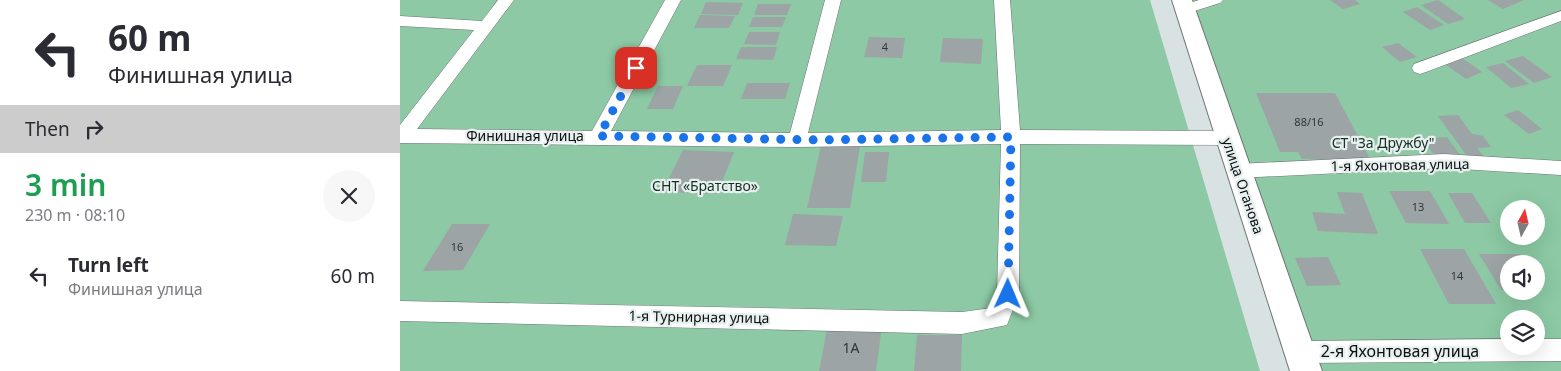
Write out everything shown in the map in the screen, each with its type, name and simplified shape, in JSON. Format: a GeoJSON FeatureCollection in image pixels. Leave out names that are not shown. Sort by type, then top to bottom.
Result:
{"type":"FeatureCollection","features":[{"type":"Feature","properties":{"kind":"main road","name":"улица Оганова"},"geometry":{"type":"LineString","coordinates":[[1183,4],[1303,362]]}},
{"type":"Feature","properties":{"kind":"street"},"geometry":{"type":"LineString","coordinates":[[401,136],[506,0]]}},
{"type":"Feature","properties":{"kind":"street"},"geometry":{"type":"LineString","coordinates":[[599,136],[673,0]]}},
{"type":"Feature","properties":{"kind":"street"},"geometry":{"type":"LineString","coordinates":[[797,140],[833,0]]}},
{"type":"Feature","properties":{"kind":"street"},"geometry":{"type":"LineString","coordinates":[[1002,0],[1011,137]]}},
{"type":"Feature","properties":{"kind":"street"},"geometry":{"type":"LineString","coordinates":[[1183,4],[1215,0]]}},
{"type":"Feature","properties":{"kind":"street"},"geometry":{"type":"LineString","coordinates":[[1420,68],[1561,16]]}},
{"type":"Feature","properties":{"kind":"street"},"geometry":{"type":"LineString","coordinates":[[400,21],[485,26]]}},
{"type":"Feature","properties":{"kind":"street","name":"Финишная улица"},"geometry":{"type":"LineString","coordinates":[[401,136],[599,136],[797,140],[1011,137],[1227,138]]}},
{"type":"Feature","properties":{"kind":"street","name":"1-я Турнирная улица"},"geometry":{"type":"LineString","coordinates":[[400,311],[962,323],[999,317],[1008,294],[1011,137]]}},
{"type":"Feature","properties":{"kind":"street","name":"1-я Яхонтовая улица"},"geometry":{"type":"LineString","coordinates":[[1238,171],[1444,161],[1561,168]]}},
{"type":"Feature","properties":{"kind":"street","name":"2-я Яхонтовая улица"},"geometry":{"type":"LineString","coordinates":[[1303,362],[1561,350]]}},
{"type":"Feature","properties":{"kind":"green space","name":"СНТ «Братство»"},"geometry":{"type":"Polygon","coordinates":[[[400,0],[1150,0],[1260,371],[400,371],[400,0]]]}},
{"type":"Feature","properties":{"kind":"green space","name":"СТ \"За Дружбу\""},"geometry":{"type":"Polygon","coordinates":[[[1184,0],[1561,0],[1561,371],[1311,371],[1184,0]]]}},
{"type":"Feature","properties":{"kind":"building"},"geometry":{"type":"Polygon","coordinates":[[[1330,0],[1355,0],[1360,4],[1343,9],[1330,0]]]}},
{"type":"Feature","properties":{"kind":"building"},"geometry":{"type":"Polygon","coordinates":[[[1438,0],[1465,19],[1448,24],[1421,5],[1438,0]]]}},
{"type":"Feature","properties":{"kind":"building"},"geometry":{"type":"Polygon","coordinates":[[[1488,0],[1524,0],[1503,9],[1488,0]]]}},
{"type":"Feature","properties":{"kind":"building"},"geometry":{"type":"Polygon","coordinates":[[[706,2],[743,3],[738,15],[701,14],[706,2]]]}},
{"type":"Feature","properties":{"kind":"building"},"geometry":{"type":"Polygon","coordinates":[[[758,4],[791,4],[787,15],[754,15],[758,4]]]}},
{"type":"Feature","properties":{"kind":"building"},"geometry":{"type":"Polygon","coordinates":[[[1417,7],[1444,25],[1430,30],[1403,12],[1417,7]]]}},
{"type":"Feature","properties":{"kind":"building"},"geometry":{"type":"Polygon","coordinates":[[[700,15],[735,16],[729,28],[694,28],[700,15]]]}},
{"type":"Feature","properties":{"kind":"building"},"geometry":{"type":"Polygon","coordinates":[[[753,17],[786,17],[782,27],[749,27],[753,17]]]}},
{"type":"Feature","properties":{"kind":"building"},"geometry":{"type":"Polygon","coordinates":[[[749,32],[780,32],[776,45],[744,44],[749,32]]]}},
{"type":"Feature","properties":{"kind":"building"},"geometry":{"type":"Polygon","coordinates":[[[869,37],[905,38],[902,58],[864,57],[869,37]]]}},
{"type":"Feature","properties":{"kind":"building"},"geometry":{"type":"Polygon","coordinates":[[[943,38],[983,39],[981,64],[940,62],[943,38]]]}},
{"type":"Feature","properties":{"kind":"building"},"geometry":{"type":"Polygon","coordinates":[[[1398,43],[1417,57],[1400,62],[1382,47],[1398,43]]]}},
{"type":"Feature","properties":{"kind":"building"},"geometry":{"type":"Polygon","coordinates":[[[741,47],[777,47],[773,60],[736,59],[741,47]]]}},
{"type":"Feature","properties":{"kind":"building"},"geometry":{"type":"Polygon","coordinates":[[[1523,56],[1552,77],[1534,83],[1505,61],[1523,56]]]}},
{"type":"Feature","properties":{"kind":"building"},"geometry":{"type":"Polygon","coordinates":[[[1462,58],[1482,72],[1466,79],[1446,65],[1462,58]]]}},
{"type":"Feature","properties":{"kind":"building"},"geometry":{"type":"Polygon","coordinates":[[[1503,63],[1529,84],[1511,88],[1486,67],[1503,63]]]}},
{"type":"Feature","properties":{"kind":"building"},"geometry":{"type":"Polygon","coordinates":[[[697,65],[732,65],[723,86],[687,86],[697,65]]]}},
{"type":"Feature","properties":{"kind":"building"},"geometry":{"type":"Polygon","coordinates":[[[747,83],[790,83],[785,99],[741,99],[747,83]]]}},
{"type":"Feature","properties":{"kind":"building"},"geometry":{"type":"Polygon","coordinates":[[[658,86],[683,86],[673,109],[647,109],[658,86]]]}},
{"type":"Feature","properties":{"kind":"building"},"geometry":{"type":"Polygon","coordinates":[[[1256,93],[1335,93],[1370,159],[1302,159],[1298,152],[1280,152],[1256,93]]]}},
{"type":"Feature","properties":{"kind":"building"},"geometry":{"type":"Polygon","coordinates":[[[1518,110],[1542,129],[1529,134],[1504,115],[1518,110]]]}},
{"type":"Feature","properties":{"kind":"building"},"geometry":{"type":"Polygon","coordinates":[[[1458,115],[1472,134],[1483,136],[1491,147],[1477,148],[1486,159],[1470,160],[1438,116],[1458,115]]]}},
{"type":"Feature","properties":{"kind":"building"},"geometry":{"type":"Polygon","coordinates":[[[1447,137],[1460,155],[1435,156],[1422,139],[1447,137]]]}},
{"type":"Feature","properties":{"kind":"building"},"geometry":{"type":"Polygon","coordinates":[[[821,146],[860,146],[850,208],[807,208],[821,146]]]}},
{"type":"Feature","properties":{"kind":"building"},"geometry":{"type":"Polygon","coordinates":[[[683,150],[734,152],[717,194],[662,192],[683,150]]]}},
{"type":"Feature","properties":{"kind":"building"},"geometry":{"type":"Polygon","coordinates":[[[865,152],[889,152],[886,182],[861,182],[865,152]]]}},
{"type":"Feature","properties":{"kind":"building"},"geometry":{"type":"Polygon","coordinates":[[[1389,191],[1430,191],[1449,224],[1406,223],[1389,191]]]}},
{"type":"Feature","properties":{"kind":"building"},"geometry":{"type":"Polygon","coordinates":[[[1337,192],[1362,193],[1378,234],[1318,231],[1312,212],[1345,214],[1337,192]]]}},
{"type":"Feature","properties":{"kind":"building"},"geometry":{"type":"Polygon","coordinates":[[[1448,193],[1472,193],[1491,223],[1465,223],[1448,193]]]}},
{"type":"Feature","properties":{"kind":"building"},"geometry":{"type":"Polygon","coordinates":[[[793,214],[843,216],[836,246],[785,245],[793,214]]]}},
{"type":"Feature","properties":{"kind":"building"},"geometry":{"type":"Polygon","coordinates":[[[452,224],[490,224],[463,270],[423,271],[452,224]]]}},
{"type":"Feature","properties":{"kind":"building"},"geometry":{"type":"Polygon","coordinates":[[[1420,249],[1464,249],[1496,304],[1449,304],[1420,249]]]}},
{"type":"Feature","properties":{"kind":"building"},"geometry":{"type":"Polygon","coordinates":[[[1479,254],[1520,254],[1500,255],[1500,288],[1479,254]]]}},
{"type":"Feature","properties":{"kind":"building"},"geometry":{"type":"Polygon","coordinates":[[[1328,257],[1341,285],[1307,286],[1295,258],[1328,257]]]}},
{"type":"Feature","properties":{"kind":"building"},"geometry":{"type":"Polygon","coordinates":[[[828,324],[882,325],[876,371],[819,371],[828,324]]]}},
{"type":"Feature","properties":{"kind":"building"},"geometry":{"type":"Polygon","coordinates":[[[917,335],[962,335],[961,371],[914,371],[917,335]]]}},
{"type":"Feature","properties":{"kind":"route"},"geometry":{"type":"LineString","coordinates":[[636,68],[599,136],[821,140],[1011,137],[1008,294]]}}]}
